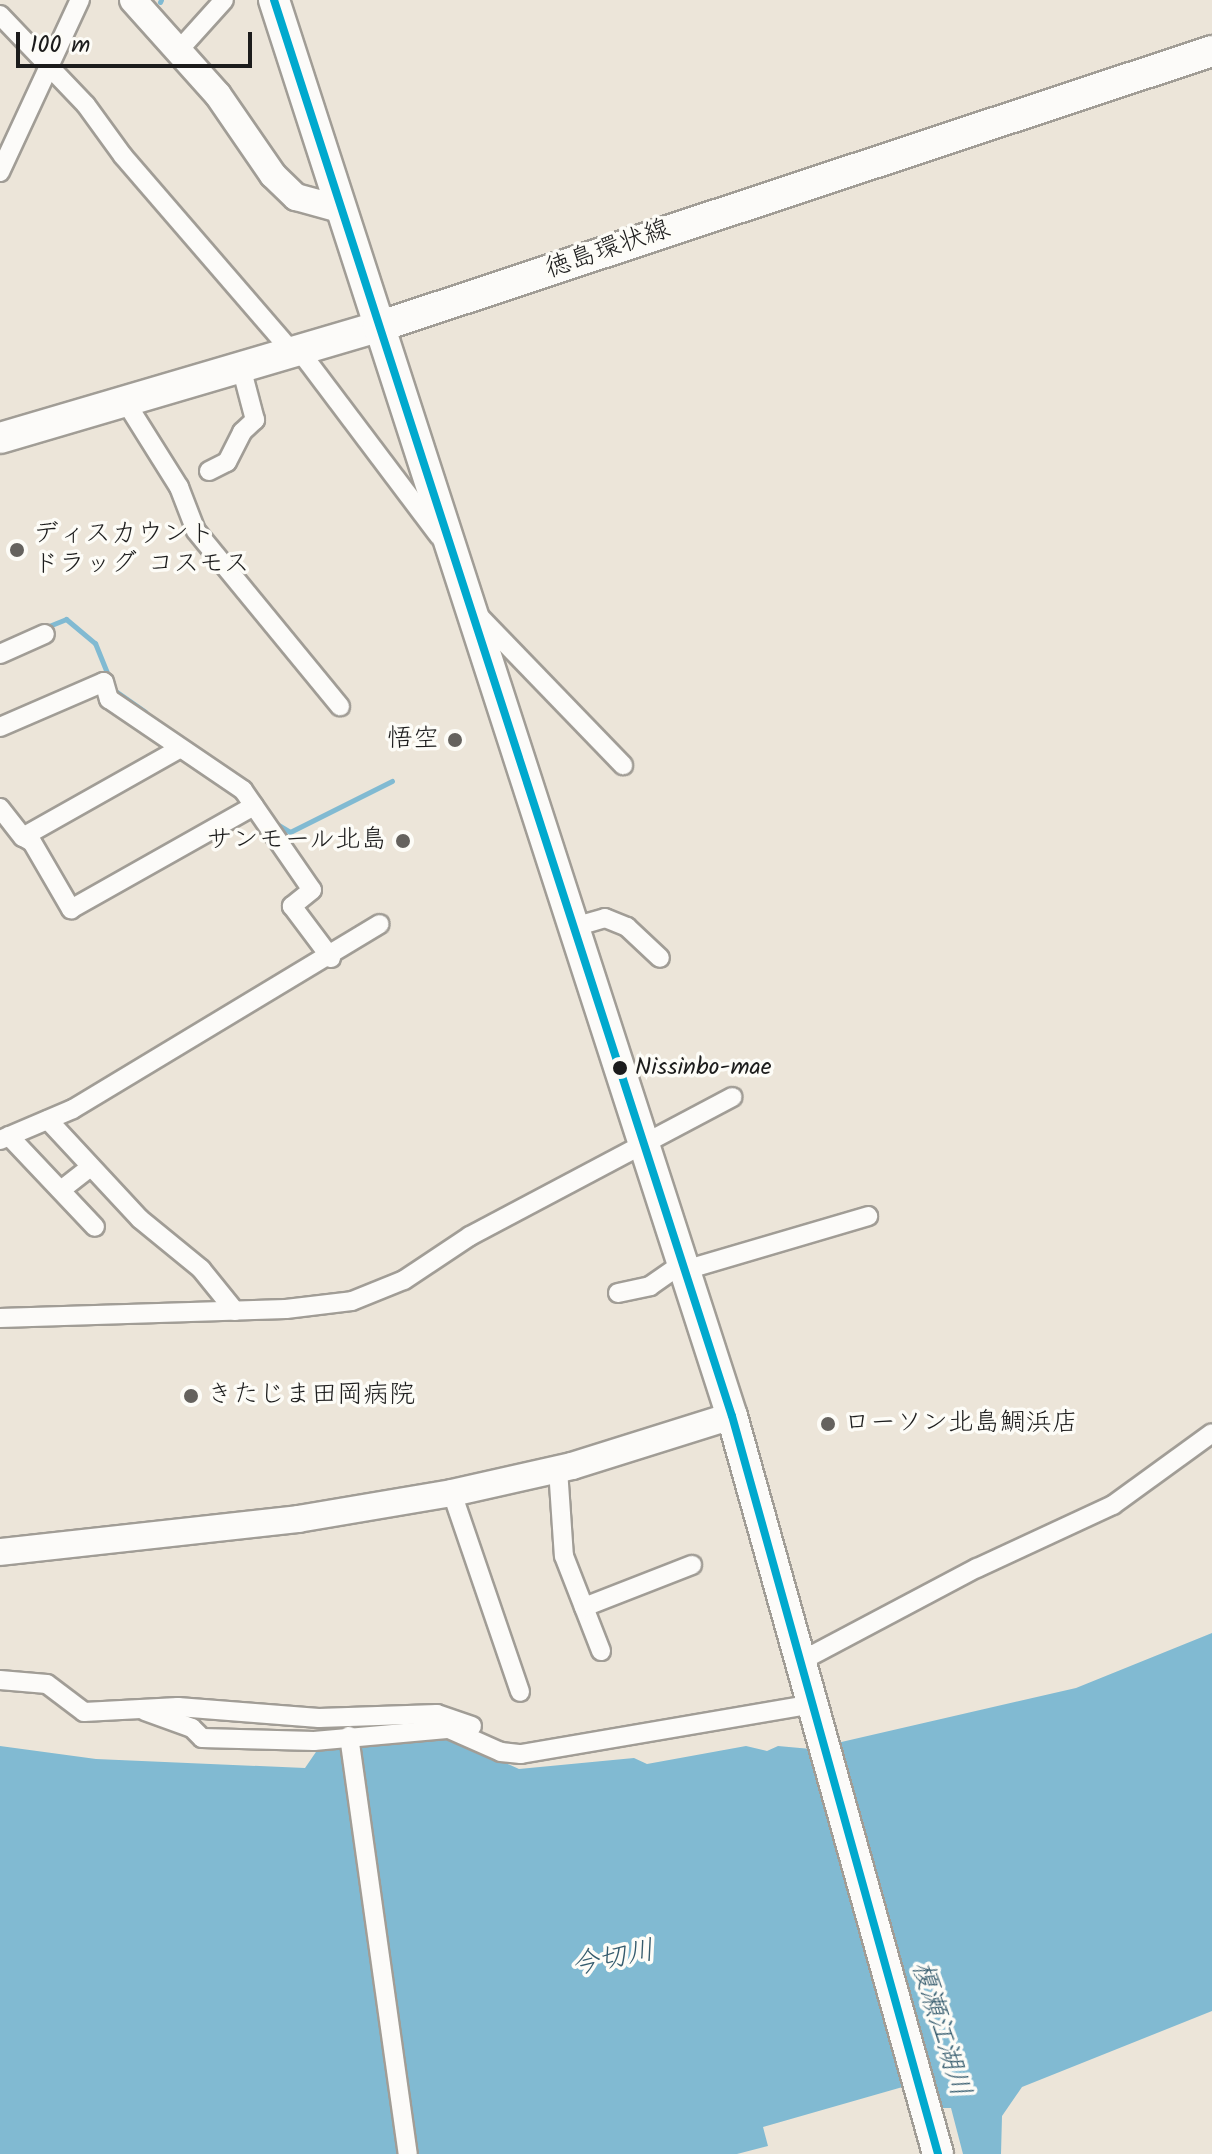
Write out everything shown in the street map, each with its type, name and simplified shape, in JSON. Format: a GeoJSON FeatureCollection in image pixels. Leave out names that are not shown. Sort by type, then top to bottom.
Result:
{"type":"FeatureCollection","features":[{"type":"Feature","properties":{"kind":"main road"},"geometry":{"type":"LineString","coordinates":[[274,0],[732,1416],[929,2110],[938,2154]]}},
{"type":"Feature","properties":{"kind":"main road","name":"徳島環状線"},"geometry":{"type":"LineString","coordinates":[[0,438],[378,327],[1212,51]]}},
{"type":"Feature","properties":{"kind":"street"},"geometry":{"type":"LineString","coordinates":[[0,172],[46,64],[80,0]]}},
{"type":"Feature","properties":{"kind":"street"},"geometry":{"type":"LineString","coordinates":[[133,0],[179,50],[288,191],[307,202],[340,209]]}},
{"type":"Feature","properties":{"kind":"street"},"geometry":{"type":"LineString","coordinates":[[179,50],[224,0]]}},
{"type":"Feature","properties":{"kind":"street"},"geometry":{"type":"LineString","coordinates":[[0,15],[86,105],[123,156],[295,351],[452,553]]}},
{"type":"Feature","properties":{"kind":"street"},"geometry":{"type":"LineString","coordinates":[[209,471],[227,462],[242,432],[255,420],[241,367]]}},
{"type":"Feature","properties":{"kind":"street"},"geometry":{"type":"LineString","coordinates":[[125,401],[179,487],[196,531],[340,706]]}},
{"type":"Feature","properties":{"kind":"street"},"geometry":{"type":"LineString","coordinates":[[470,607],[623,765]]}},
{"type":"Feature","properties":{"kind":"street"},"geometry":{"type":"LineString","coordinates":[[0,654],[45,634]]}},
{"type":"Feature","properties":{"kind":"street"},"geometry":{"type":"LineString","coordinates":[[0,727],[104,682],[109,699],[243,790],[254,806],[280,826],[312,890],[292,906],[331,958]]}},
{"type":"Feature","properties":{"kind":"street"},"geometry":{"type":"LineString","coordinates":[[23,837],[179,749]]}},
{"type":"Feature","properties":{"kind":"street"},"geometry":{"type":"LineString","coordinates":[[0,808],[23,837],[32,842],[71,909],[254,806]]}},
{"type":"Feature","properties":{"kind":"street"},"geometry":{"type":"LineString","coordinates":[[574,927],[605,918],[627,927],[660,958]]}},
{"type":"Feature","properties":{"kind":"street"},"geometry":{"type":"LineString","coordinates":[[95,1227],[61,1190],[5,1138],[48,1120],[331,958],[380,924]]}},
{"type":"Feature","properties":{"kind":"street"},"geometry":{"type":"LineString","coordinates":[[0,1318],[235,1311],[352,1301],[404,1280],[470,1236],[733,1097]]}},
{"type":"Feature","properties":{"kind":"street"},"geometry":{"type":"LineString","coordinates":[[48,1120],[140,1219],[201,1269],[235,1311]]}},
{"type":"Feature","properties":{"kind":"street"},"geometry":{"type":"LineString","coordinates":[[61,1190],[90,1167]]}},
{"type":"Feature","properties":{"kind":"street"},"geometry":{"type":"LineString","coordinates":[[618,1293],[651,1292],[684,1267],[868,1216]]}},
{"type":"Feature","properties":{"kind":"street"},"geometry":{"type":"LineString","coordinates":[[0,1552],[298,1519],[452,1493],[558,1469],[732,1416]]}},
{"type":"Feature","properties":{"kind":"street"},"geometry":{"type":"LineString","coordinates":[[801,1661],[977,1568],[1113,1505],[1212,1433]]}},
{"type":"Feature","properties":{"kind":"street"},"geometry":{"type":"LineString","coordinates":[[558,1469],[564,1556],[601,1651]]}},
{"type":"Feature","properties":{"kind":"street"},"geometry":{"type":"LineString","coordinates":[[452,1493],[520,1692]]}},
{"type":"Feature","properties":{"kind":"street"},"geometry":{"type":"LineString","coordinates":[[584,1607],[692,1565]]}},
{"type":"Feature","properties":{"kind":"street"},"geometry":{"type":"LineString","coordinates":[[0,1680],[47,1684],[84,1712],[178,1707],[319,1718],[437,1714],[470,1725],[521,1754]]}},
{"type":"Feature","properties":{"kind":"street"},"geometry":{"type":"LineString","coordinates":[[145,1711],[192,1728],[202,1738],[314,1741],[449,1729],[501,1752],[521,1754],[815,1708]]}},
{"type":"Feature","properties":{"kind":"street"},"geometry":{"type":"LineString","coordinates":[[350,1739],[408,2154]]}},
{"type":"Feature","properties":{"kind":"water"},"geometry":{"type":"Polygon","coordinates":[[[1212,1633],[1212,2011],[1022,2087],[1002,2116],[1001,2154],[963,2154],[951,2108],[940,2108],[906,2086],[763,2127],[768,2146],[737,2154],[0,2154],[0,1746],[96,1759],[305,1768],[318,1749],[433,1739],[457,1741],[519,1769],[634,1758],[647,1764],[746,1746],[767,1751],[778,1746],[811,1749],[1076,1688],[1212,1633]]]}},
{"type":"Feature","properties":{"kind":"waterway"},"geometry":{"type":"LineString","coordinates":[[44,628],[66,619],[95,643],[109,677]]}},
{"type":"Feature","properties":{"kind":"waterway"},"geometry":{"type":"LineString","coordinates":[[114,690],[145,712]]}},
{"type":"Feature","properties":{"kind":"waterway"},"geometry":{"type":"LineString","coordinates":[[275,823],[290,832],[392,781]]}},
{"type":"Feature","properties":{"kind":"transit line"},"geometry":{"type":"LineString","coordinates":[[274,0],[732,1416],[938,2154]]}},
{"type":"Feature","properties":{"kind":"place","name":"ディスカウント ドラッグ コスモス"},"geometry":{"type":"Point","coordinates":[17,550]}},
{"type":"Feature","properties":{"kind":"place","name":"悟空"},"geometry":{"type":"Point","coordinates":[455,740]}},
{"type":"Feature","properties":{"kind":"place","name":"サンモール北島"},"geometry":{"type":"Point","coordinates":[403,841]}},
{"type":"Feature","properties":{"kind":"place","name":"Nissinbo-mae"},"geometry":{"type":"Point","coordinates":[620,1068]}},
{"type":"Feature","properties":{"kind":"place","name":"きたじま田岡病院"},"geometry":{"type":"Point","coordinates":[191,1396]}},
{"type":"Feature","properties":{"kind":"place","name":"ローソン北島鯛浜店"},"geometry":{"type":"Point","coordinates":[828,1424]}},
{"type":"Feature","properties":{"kind":"water label","name":"今切川"},"geometry":{"type":"Point","coordinates":[613,1959]}},
{"type":"Feature","properties":{"kind":"water label","name":"榎瀬江湖川"},"geometry":{"type":"Point","coordinates":[940,2029]}}]}
